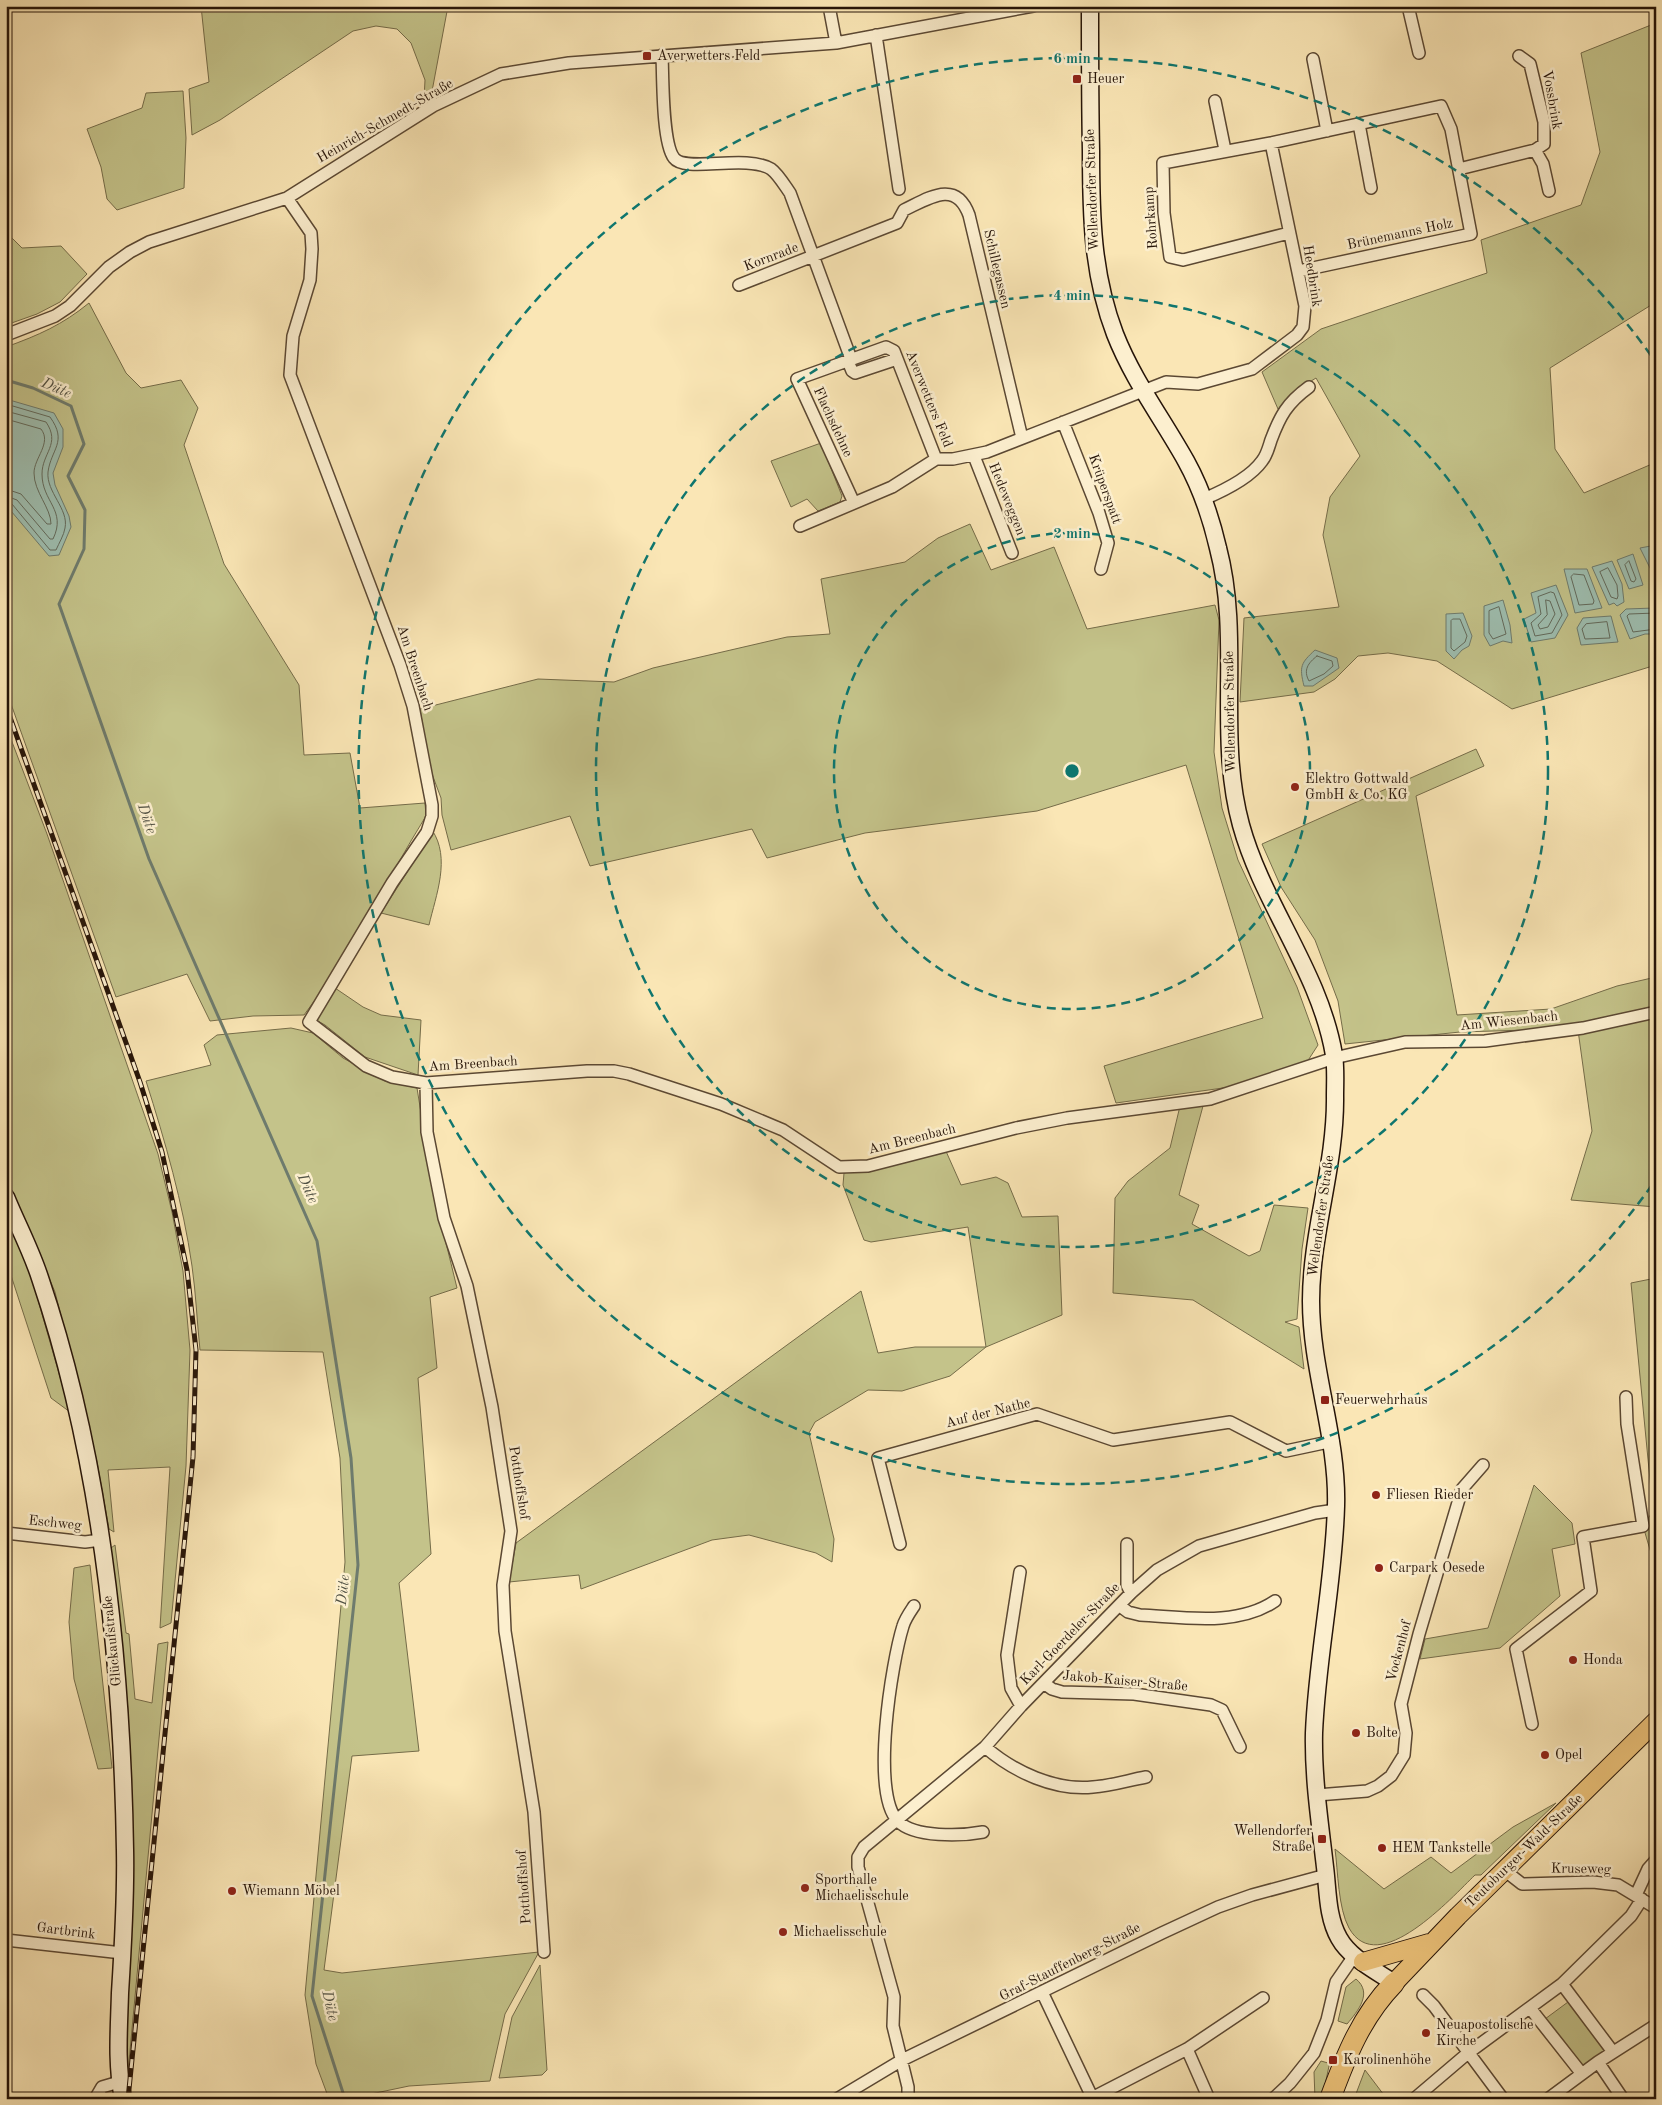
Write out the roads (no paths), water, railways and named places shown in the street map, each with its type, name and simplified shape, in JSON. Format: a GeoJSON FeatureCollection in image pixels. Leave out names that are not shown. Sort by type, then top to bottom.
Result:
{"type":"FeatureCollection","features":[{"type":"Feature","properties":{"kind":"highway"},"geometry":{"type":"LineString","coordinates":[[1330,2099],[1354,2038],[1376,2001],[1394,1984]]}},
{"type":"Feature","properties":{"kind":"highway"},"geometry":{"type":"LineString","coordinates":[[1343,2099],[1360,2052],[1386,2007],[1394,1984]]}},
{"type":"Feature","properties":{"kind":"main road","name":"Teutoburger-Wald-Straße"},"geometry":{"type":"LineString","coordinates":[[1394,1984],[1432,1942],[1656,1721]]}},
{"type":"Feature","properties":{"kind":"main road"},"geometry":{"type":"LineString","coordinates":[[1359,1959],[1432,1942]]}},
{"type":"Feature","properties":{"kind":"street"},"geometry":{"type":"LineString","coordinates":[[829,6],[836,43]]}},
{"type":"Feature","properties":{"kind":"street","name":"Heinrich-Schmedt-Straße"},"geometry":{"type":"LineString","coordinates":[[6,335],[55,316],[70,306],[109,267],[130,252],[149,242],[287,198],[434,106],[501,74],[569,63],[836,43],[981,11],[1032,6]]}},
{"type":"Feature","properties":{"kind":"street","name":"Wellendorfer Straße"},"geometry":{"type":"LineString","coordinates":[[1090,6],[1090,200],[1094,257],[1102,297],[1115,333],[1142,391],[1187,462],[1204,499],[1219,549],[1225,582],[1229,629],[1228,748],[1236,806],[1242,830],[1263,884],[1302,962],[1322,1009],[1334,1058],[1335,1104],[1331,1150],[1314,1255],[1311,1298],[1316,1356],[1333,1441],[1336,1510],[1314,1730],[1317,1795],[1326,1875],[1335,1931],[1341,1942],[1359,1959],[1394,1984]]}},
{"type":"Feature","properties":{"kind":"street"},"geometry":{"type":"LineString","coordinates":[[1408,6],[1419,53]]}},
{"type":"Feature","properties":{"kind":"street"},"geometry":{"type":"LineString","coordinates":[[876,35],[899,189]]}},
{"type":"Feature","properties":{"kind":"street"},"geometry":{"type":"LineString","coordinates":[[662,55],[667,141],[674,158],[683,164],[754,163],[772,170],[790,193],[814,256],[849,360]]}},
{"type":"Feature","properties":{"kind":"street","name":"Vossbrink"},"geometry":{"type":"LineString","coordinates":[[1519,56],[1530,64],[1544,122],[1544,144],[1535,150]]}},
{"type":"Feature","properties":{"kind":"street"},"geometry":{"type":"LineString","coordinates":[[1313,59],[1327,131]]}},
{"type":"Feature","properties":{"kind":"street"},"geometry":{"type":"LineString","coordinates":[[1215,101],[1225,150]]}},
{"type":"Feature","properties":{"kind":"street","name":"Brünemanns Holz"},"geometry":{"type":"LineString","coordinates":[[1272,143],[1441,106],[1451,129],[1471,234],[1299,271]]}},
{"type":"Feature","properties":{"kind":"street"},"geometry":{"type":"LineString","coordinates":[[1359,124],[1371,188]]}},
{"type":"Feature","properties":{"kind":"street","name":"Heedbrink"},"geometry":{"type":"LineString","coordinates":[[1142,391],[1166,382],[1198,384],[1252,368],[1297,335],[1303,327],[1305,306],[1272,143]]}},
{"type":"Feature","properties":{"kind":"street","name":"Rohrkamp"},"geometry":{"type":"LineString","coordinates":[[1272,143],[1225,150],[1163,163],[1164,213],[1170,257],[1183,260],[1290,233]]}},
{"type":"Feature","properties":{"kind":"street"},"geometry":{"type":"LineString","coordinates":[[1459,169],[1535,150],[1543,164],[1549,191]]}},
{"type":"Feature","properties":{"kind":"street","name":"Schillegassen"},"geometry":{"type":"LineString","coordinates":[[814,256],[897,224],[904,210],[938,195],[952,194],[959,197],[965,205],[1022,438]]}},
{"type":"Feature","properties":{"kind":"street","name":"Am Breenbach"},"geometry":{"type":"LineString","coordinates":[[287,198],[311,233],[310,280],[293,336],[290,376],[400,666],[413,706],[432,805],[432,816],[427,832],[392,883],[310,1022],[366,1066],[392,1078],[426,1083],[587,1071],[614,1071],[629,1074],[721,1104],[783,1130],[839,1167],[868,1166],[1016,1128],[1060,1119],[1210,1099],[1334,1058]]}},
{"type":"Feature","properties":{"kind":"street","name":"Kornrade"},"geometry":{"type":"LineString","coordinates":[[739,285],[814,256]]}},
{"type":"Feature","properties":{"kind":"street","name":"Averwetters Feld"},"geometry":{"type":"LineString","coordinates":[[849,360],[886,347],[894,351],[936,459],[974,456],[1142,391]]}},
{"type":"Feature","properties":{"kind":"street","name":"Flachsdehne"},"geometry":{"type":"LineString","coordinates":[[849,360],[797,380],[854,503]]}},
{"type":"Feature","properties":{"kind":"street"},"geometry":{"type":"LineString","coordinates":[[1204,499],[1220,492],[1254,470],[1263,460],[1279,420],[1292,400],[1308,387]]}},
{"type":"Feature","properties":{"kind":"street","name":"Krüperspatt"},"geometry":{"type":"LineString","coordinates":[[1063,422],[1100,513],[1108,542],[1101,569]]}},
{"type":"Feature","properties":{"kind":"street","name":"Hedeweggen"},"geometry":{"type":"LineString","coordinates":[[974,456],[1012,553]]}},
{"type":"Feature","properties":{"kind":"street"},"geometry":{"type":"LineString","coordinates":[[800,526],[892,487],[936,459]]}},
{"type":"Feature","properties":{"kind":"street","name":"Am Wiesenbach"},"geometry":{"type":"LineString","coordinates":[[1334,1058],[1405,1042],[1485,1041],[1583,1028],[1656,1012]]}},
{"type":"Feature","properties":{"kind":"street","name":"Potthoffshof"},"geometry":{"type":"LineString","coordinates":[[426,1083],[427,1132],[436,1180],[444,1218],[467,1286],[492,1407],[511,1531],[503,1585],[505,1631],[534,1812],[544,1952]]}},
{"type":"Feature","properties":{"kind":"street","name":"Glückaufstraße"},"geometry":{"type":"LineString","coordinates":[[6,1197],[40,1277],[75,1402],[101,1540],[120,1710],[122,1752],[125,1852],[117,2056],[123,2099]]}},
{"type":"Feature","properties":{"kind":"street"},"geometry":{"type":"LineString","coordinates":[[1532,1724],[1516,1649],[1591,1591],[1583,1537],[1643,1526],[1627,1424],[1626,1397]]}},
{"type":"Feature","properties":{"kind":"street","name":"Auf der Nathe"},"geometry":{"type":"LineString","coordinates":[[900,1544],[878,1458],[1037,1414],[1113,1440],[1230,1422],[1286,1452],[1333,1441]]}},
{"type":"Feature","properties":{"kind":"street","name":"Vockenhof"},"geometry":{"type":"LineString","coordinates":[[1317,1795],[1367,1791],[1378,1786],[1391,1776],[1404,1755],[1406,1733],[1401,1704],[1419,1634],[1462,1489],[1483,1465]]}},
{"type":"Feature","properties":{"kind":"street","name":"Karl-Goerdeler-Straße"},"geometry":{"type":"LineString","coordinates":[[902,2060],[893,2026],[894,1997],[858,1867],[858,1857],[864,1847],[985,1747],[1021,1706],[1045,1684],[1120,1606],[1131,1592],[1157,1570],[1199,1546],[1315,1512],[1336,1510]]}},
{"type":"Feature","properties":{"kind":"street","name":"Eschweg"},"geometry":{"type":"LineString","coordinates":[[6,1533],[85,1542],[101,1540]]}},
{"type":"Feature","properties":{"kind":"street"},"geometry":{"type":"LineString","coordinates":[[1127,1544],[1127,1584],[1131,1592]]}},
{"type":"Feature","properties":{"kind":"street"},"geometry":{"type":"LineString","coordinates":[[1020,1572],[1007,1655],[1011,1688],[1021,1706]]}},
{"type":"Feature","properties":{"kind":"street"},"geometry":{"type":"LineString","coordinates":[[1120,1606],[1128,1612],[1140,1614],[1218,1619],[1263,1609],[1275,1601]]}},
{"type":"Feature","properties":{"kind":"street"},"geometry":{"type":"LineString","coordinates":[[914,1606],[904,1624],[895,1658],[886,1722],[885,1782],[891,1809],[897,1821],[912,1829],[966,1836],[983,1832]]}},
{"type":"Feature","properties":{"kind":"street","name":"Jakob-Kaiser-Straße"},"geometry":{"type":"LineString","coordinates":[[1045,1684],[1052,1689],[1062,1692],[1134,1694],[1211,1704],[1222,1710],[1240,1747]]}},
{"type":"Feature","properties":{"kind":"street"},"geometry":{"type":"LineString","coordinates":[[985,1747],[995,1756],[1030,1776],[1062,1786],[1094,1787],[1146,1777]]}},
{"type":"Feature","properties":{"kind":"street"},"geometry":{"type":"LineString","coordinates":[[1414,2099],[1468,2053],[1562,1984],[1630,1916],[1639,1897],[1648,1869],[1656,1860]]}},
{"type":"Feature","properties":{"kind":"street","name":"Kruseweg"},"geometry":{"type":"LineString","coordinates":[[1504,1870],[1522,1884],[1618,1885],[1656,1908]]}},
{"type":"Feature","properties":{"kind":"street","name":"Graf-Stauffenberg-Straße"},"geometry":{"type":"LineString","coordinates":[[837,2099],[902,2060],[1218,1907],[1252,1895],[1326,1875]]}},
{"type":"Feature","properties":{"kind":"street","name":"Gartbrink"},"geometry":{"type":"LineString","coordinates":[[6,1940],[122,1953]]}},
{"type":"Feature","properties":{"kind":"street"},"geometry":{"type":"LineString","coordinates":[[1273,2099],[1290,2083],[1314,2053],[1327,2020],[1336,1982],[1359,1959]]}},
{"type":"Feature","properties":{"kind":"street"},"geometry":{"type":"LineString","coordinates":[[1562,1984],[1613,2052]]}},
{"type":"Feature","properties":{"kind":"street"},"geometry":{"type":"LineString","coordinates":[[1042,1992],[1092,2098],[1187,2049],[1263,1998]]}},
{"type":"Feature","properties":{"kind":"street"},"geometry":{"type":"LineString","coordinates":[[1423,1995],[1434,2006],[1503,2099]]}},
{"type":"Feature","properties":{"kind":"street"},"geometry":{"type":"LineString","coordinates":[[1530,2008],[1582,2074]]}},
{"type":"Feature","properties":{"kind":"street"},"geometry":{"type":"LineString","coordinates":[[1548,2099],[1598,2062],[1656,2025]]}},
{"type":"Feature","properties":{"kind":"street"},"geometry":{"type":"LineString","coordinates":[[1187,2049],[1209,2099]]}},
{"type":"Feature","properties":{"kind":"street"},"geometry":{"type":"LineString","coordinates":[[902,2060],[908,2099]]}},
{"type":"Feature","properties":{"kind":"street"},"geometry":{"type":"LineString","coordinates":[[1598,2062],[1623,2099]]}},
{"type":"Feature","properties":{"kind":"street"},"geometry":{"type":"LineString","coordinates":[[95,2099],[102,2087],[120,2082]]}},
{"type":"Feature","properties":{"kind":"water"},"geometry":{"type":"Polygon","coordinates":[[[6,399],[54,413],[63,429],[63,447],[53,473],[55,485],[69,516],[71,527],[59,555],[49,556],[6,505],[6,399]]]}},
{"type":"Feature","properties":{"kind":"water"},"geometry":{"type":"Polygon","coordinates":[[[1656,545],[1656,570],[1651,570],[1640,548],[1656,545]]]}},
{"type":"Feature","properties":{"kind":"water"},"geometry":{"type":"Polygon","coordinates":[[[1633,554],[1643,585],[1629,589],[1617,560],[1633,554]]]}},
{"type":"Feature","properties":{"kind":"water"},"geometry":{"type":"Polygon","coordinates":[[[1612,561],[1622,584],[1624,602],[1617,606],[1614,603],[1609,605],[1592,567],[1612,561]]]}},
{"type":"Feature","properties":{"kind":"water"},"geometry":{"type":"Polygon","coordinates":[[[1564,569],[1587,569],[1602,608],[1575,613],[1564,569]]]}},
{"type":"Feature","properties":{"kind":"water"},"geometry":{"type":"Polygon","coordinates":[[[1556,585],[1568,615],[1555,638],[1531,642],[1524,619],[1536,613],[1531,593],[1556,585]]]}},
{"type":"Feature","properties":{"kind":"water"},"geometry":{"type":"Polygon","coordinates":[[[1503,600],[1510,625],[1512,643],[1503,641],[1490,646],[1484,635],[1484,606],[1503,600]]]}},
{"type":"Feature","properties":{"kind":"water"},"geometry":{"type":"Polygon","coordinates":[[[1654,608],[1656,634],[1645,634],[1630,639],[1620,615],[1626,609],[1654,608]]]}},
{"type":"Feature","properties":{"kind":"water"},"geometry":{"type":"Polygon","coordinates":[[[1463,613],[1472,636],[1469,646],[1462,650],[1454,659],[1446,651],[1446,614],[1463,613]]]}},
{"type":"Feature","properties":{"kind":"water"},"geometry":{"type":"Polygon","coordinates":[[[1611,616],[1618,642],[1581,645],[1577,628],[1583,618],[1611,616]]]}},
{"type":"Feature","properties":{"kind":"water"},"geometry":{"type":"Polygon","coordinates":[[[1315,650],[1337,658],[1339,668],[1313,686],[1304,686],[1302,665],[1315,650]]]}},
{"type":"Feature","properties":{"kind":"waterway","name":"Düte"},"geometry":{"type":"LineString","coordinates":[[6,380],[33,388],[71,406],[84,444],[68,476],[85,510],[84,549],[59,604],[149,859],[317,1241],[351,1458],[358,1565],[312,1996],[345,2099]]}},
{"type":"Feature","properties":{"kind":"railway"},"geometry":{"type":"LineString","coordinates":[[6,706],[140,1082],[162,1152],[187,1270],[196,1350],[193,1457],[128,2099]]}},
{"type":"Feature","properties":{"kind":"place","name":"Averwetters Feld"},"geometry":{"type":"Point","coordinates":[647,56]}},
{"type":"Feature","properties":{"kind":"place","name":"Heuer"},"geometry":{"type":"Point","coordinates":[1077,79]}},
{"type":"Feature","properties":{"kind":"place","name":"Elektro Gottwald GmbH & Co. KG"},"geometry":{"type":"Point","coordinates":[1295,787]}},
{"type":"Feature","properties":{"kind":"place","name":"Feuerwehrhaus"},"geometry":{"type":"Point","coordinates":[1325,1400]}},
{"type":"Feature","properties":{"kind":"place","name":"Fliesen Rieder"},"geometry":{"type":"Point","coordinates":[1376,1495]}},
{"type":"Feature","properties":{"kind":"place","name":"Carpark Oesede"},"geometry":{"type":"Point","coordinates":[1379,1568]}},
{"type":"Feature","properties":{"kind":"place","name":"Honda"},"geometry":{"type":"Point","coordinates":[1573,1660]}},
{"type":"Feature","properties":{"kind":"place","name":"Bolte"},"geometry":{"type":"Point","coordinates":[1356,1733]}},
{"type":"Feature","properties":{"kind":"place","name":"Opel"},"geometry":{"type":"Point","coordinates":[1545,1755]}},
{"type":"Feature","properties":{"kind":"place","name":"Wellendorfer Straße"},"geometry":{"type":"Point","coordinates":[1322,1839]}},
{"type":"Feature","properties":{"kind":"place","name":"HEM Tankstelle"},"geometry":{"type":"Point","coordinates":[1382,1848]}},
{"type":"Feature","properties":{"kind":"place","name":"Sporthalle Michaelisschule"},"geometry":{"type":"Point","coordinates":[805,1888]}},
{"type":"Feature","properties":{"kind":"place","name":"Wiemann Möbel"},"geometry":{"type":"Point","coordinates":[232,1891]}},
{"type":"Feature","properties":{"kind":"place","name":"Michaelisschule"},"geometry":{"type":"Point","coordinates":[783,1932]}},
{"type":"Feature","properties":{"kind":"place","name":"Neuapostolische Kirche"},"geometry":{"type":"Point","coordinates":[1426,2033]}},
{"type":"Feature","properties":{"kind":"place","name":"Karolinenhöhe"},"geometry":{"type":"Point","coordinates":[1333,2060]}}]}
